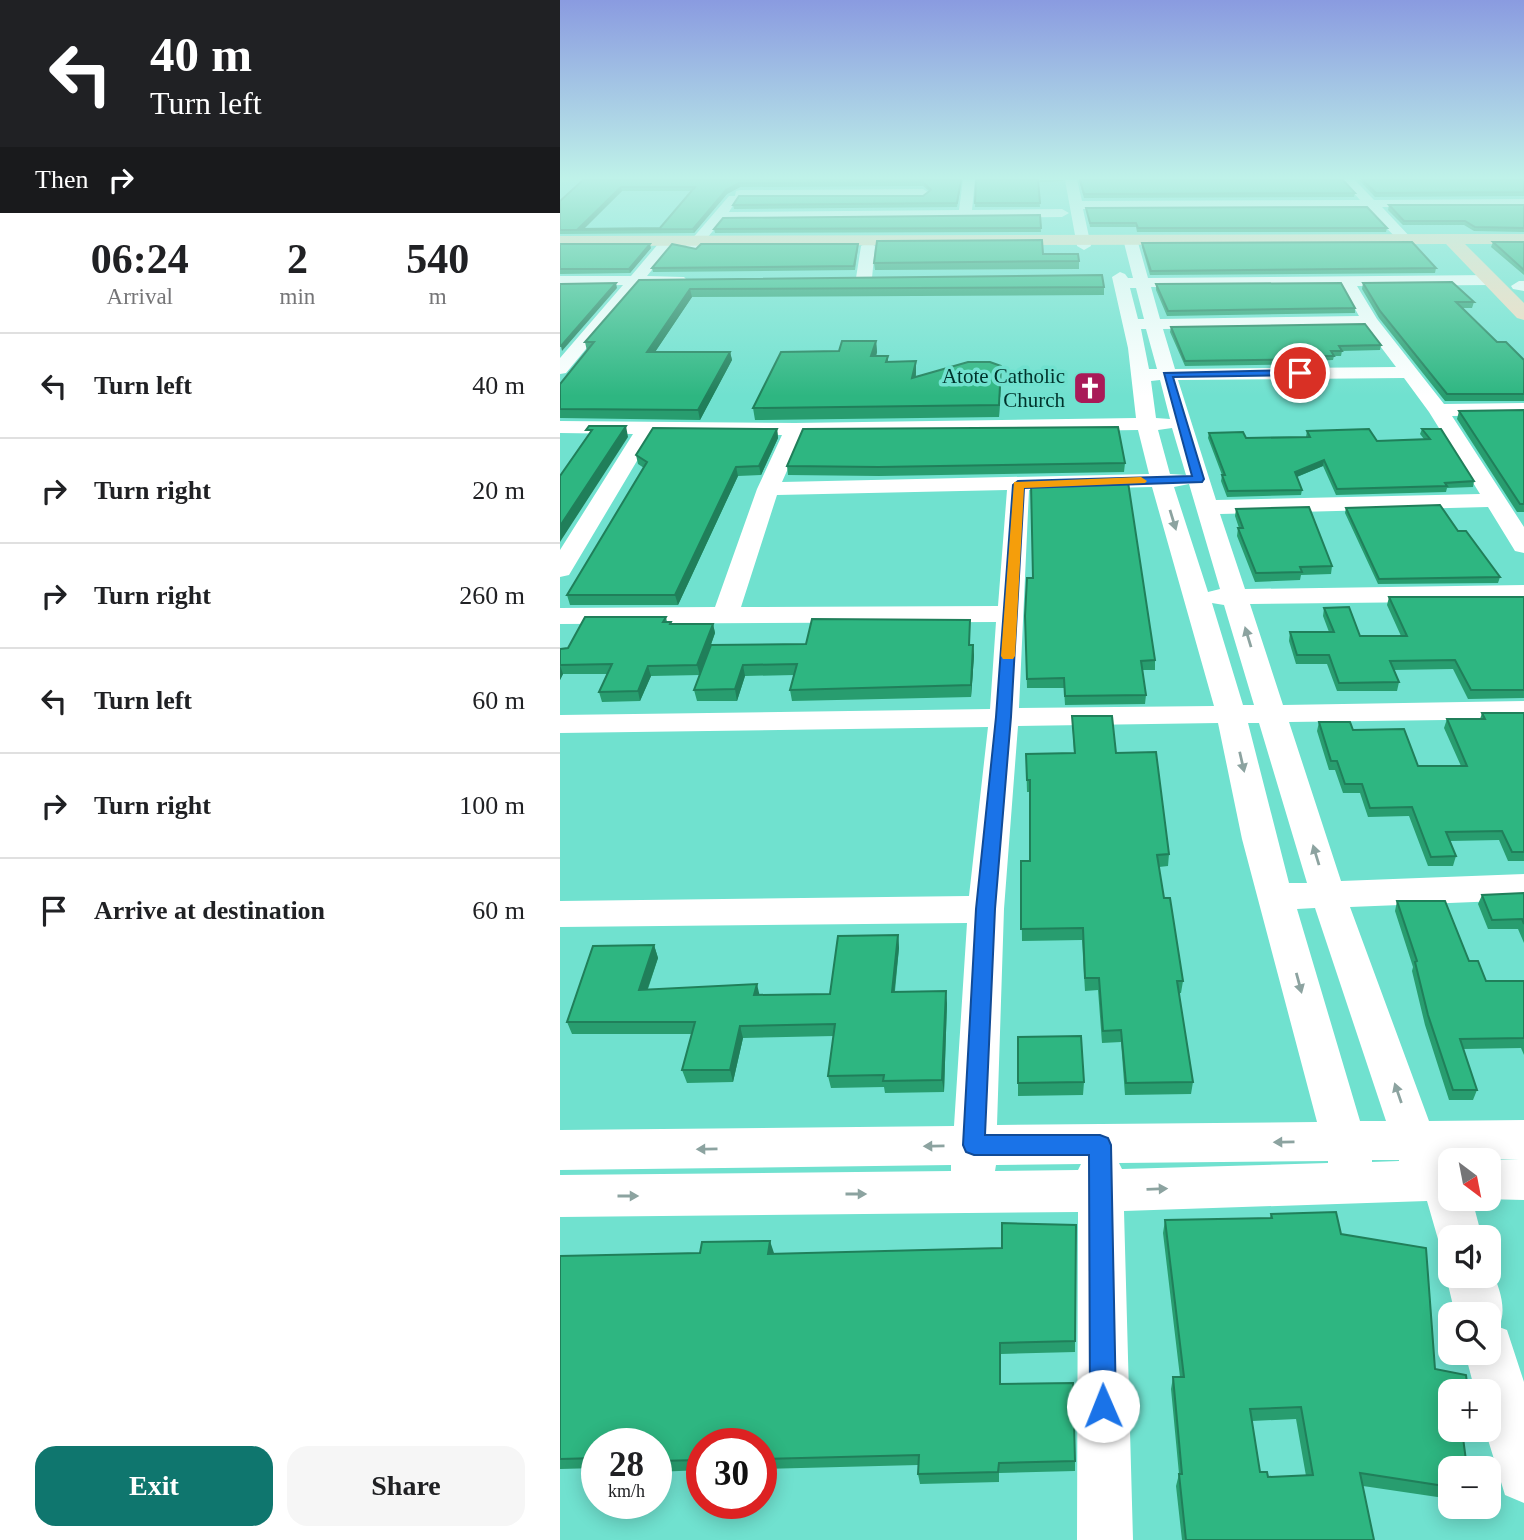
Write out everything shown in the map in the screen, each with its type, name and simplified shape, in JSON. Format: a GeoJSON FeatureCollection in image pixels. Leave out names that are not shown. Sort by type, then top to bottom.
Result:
{"type":"FeatureCollection","features":[{"type":"Feature","properties":{"kind":"main road"},"geometry":{"type":"LineString","coordinates":[[1470,252],[1491,280],[1524,314]]}},
{"type":"Feature","properties":{"kind":"main road"},"geometry":{"type":"LineString","coordinates":[[1476,252],[1522,287]]}},
{"type":"Feature","properties":{"kind":"street"},"geometry":{"type":"LineString","coordinates":[[563,363],[660,252]]}},
{"type":"Feature","properties":{"kind":"street"},"geometry":{"type":"LineString","coordinates":[[864,278],[868,252]]}},
{"type":"Feature","properties":{"kind":"street"},"geometry":{"type":"LineString","coordinates":[[1105,252],[1125,278],[1143,324],[1154,375],[1181,424],[1328,895],[1455,1225]]}},
{"type":"Feature","properties":{"kind":"street"},"geometry":{"type":"LineString","coordinates":[[1125,278],[1491,280]]}},
{"type":"Feature","properties":{"kind":"street"},"geometry":{"type":"LineString","coordinates":[[560,281],[702,279]]}},
{"type":"Feature","properties":{"kind":"street"},"geometry":{"type":"LineString","coordinates":[[1347,281],[1370,321],[1438,411],[1524,546]]}},
{"type":"Feature","properties":{"kind":"street"},"geometry":{"type":"LineString","coordinates":[[1143,324],[1370,321]]}},
{"type":"Feature","properties":{"kind":"street"},"geometry":{"type":"LineString","coordinates":[[1154,375],[1406,372]]}},
{"type":"Feature","properties":{"kind":"street"},"geometry":{"type":"LineString","coordinates":[[1154,375],[1147,425],[1231,715],[1275,897],[1350,1161]]}},
{"type":"Feature","properties":{"kind":"street"},"geometry":{"type":"LineString","coordinates":[[1438,411],[1524,409]]}},
{"type":"Feature","properties":{"kind":"street"},"geometry":{"type":"LineString","coordinates":[[560,427],[795,429],[1181,424]]}},
{"type":"Feature","properties":{"kind":"street"},"geometry":{"type":"LineString","coordinates":[[560,570],[647,427]]}},
{"type":"Feature","properties":{"kind":"street"},"geometry":{"type":"LineString","coordinates":[[726,614],[768,489],[795,429]]}},
{"type":"Feature","properties":{"kind":"street"},"geometry":{"type":"LineString","coordinates":[[768,489],[1161,480],[1203,493],[1493,500]]}},
{"type":"Feature","properties":{"kind":"street"},"geometry":{"type":"LineString","coordinates":[[972,1194],[986,909],[1004,717],[1018,485]]}},
{"type":"Feature","properties":{"kind":"street"},"geometry":{"type":"LineString","coordinates":[[1197,597],[1524,593]]}},
{"type":"Feature","properties":{"kind":"street"},"geometry":{"type":"LineString","coordinates":[[560,616],[1011,614]]}},
{"type":"Feature","properties":{"kind":"street"},"geometry":{"type":"LineString","coordinates":[[560,724],[1524,710]]}},
{"type":"Feature","properties":{"kind":"street"},"geometry":{"type":"LineString","coordinates":[[1275,897],[1524,887]]}},
{"type":"Feature","properties":{"kind":"street"},"geometry":{"type":"LineString","coordinates":[[560,914],[986,909]]}},
{"type":"Feature","properties":{"kind":"street"},"geometry":{"type":"LineString","coordinates":[[560,1196],[972,1194],[1100,1168],[1350,1161],[1434,1170],[1524,1139]]}},
{"type":"Feature","properties":{"kind":"street"},"geometry":{"type":"LineString","coordinates":[[560,1150],[974,1145],[1100,1168]]}},
{"type":"Feature","properties":{"kind":"street"},"geometry":{"type":"LineString","coordinates":[[1100,1168],[1105,1540]]}},
{"type":"Feature","properties":{"kind":"street"},"geometry":{"type":"LineString","coordinates":[[1502,1180],[1524,1179]]}},
{"type":"Feature","properties":{"kind":"street"},"geometry":{"type":"LineString","coordinates":[[1494,1365],[1524,1476]]}},
{"type":"Feature","properties":{"kind":"building"},"geometry":{"type":"Polygon","coordinates":[[[560,252],[643,252],[629,269],[560,269],[560,252]]]}},
{"type":"Feature","properties":{"kind":"building"},"geometry":{"type":"Polygon","coordinates":[[[665,252],[857,252],[854,266],[652,268],[665,252]]]}},
{"type":"Feature","properties":{"kind":"building"},"geometry":{"type":"Polygon","coordinates":[[[876,252],[1043,252],[1043,254],[1078,254],[1079,261],[874,263],[876,252]]]}},
{"type":"Feature","properties":{"kind":"building"},"geometry":{"type":"Polygon","coordinates":[[[1145,252],[1421,252],[1436,268],[1151,271],[1145,252]]]}},
{"type":"Feature","properties":{"kind":"building"},"geometry":{"type":"Polygon","coordinates":[[[1504,252],[1524,252],[1524,270],[1504,252]]]}},
{"type":"Feature","properties":{"kind":"building"},"geometry":{"type":"Polygon","coordinates":[[[1102,275],[1104,287],[690,289],[647,352],[730,352],[698,410],[560,409],[560,384],[594,342],[585,342],[639,280],[1102,275]]]}},
{"type":"Feature","properties":{"kind":"building"},"geometry":{"type":"Polygon","coordinates":[[[1452,282],[1474,302],[1456,302],[1497,342],[1506,342],[1524,360],[1524,394],[1447,394],[1380,311],[1363,283],[1452,282]]]}},
{"type":"Feature","properties":{"kind":"building"},"geometry":{"type":"Polygon","coordinates":[[[616,283],[561,346],[560,346],[560,284],[616,283]]]}},
{"type":"Feature","properties":{"kind":"building"},"geometry":{"type":"Polygon","coordinates":[[[1341,283],[1355,308],[1168,311],[1156,284],[1341,283]]]}},
{"type":"Feature","properties":{"kind":"building"},"geometry":{"type":"Polygon","coordinates":[[[1365,324],[1381,345],[1339,346],[1342,351],[1331,351],[1334,356],[1311,356],[1314,359],[1185,361],[1171,327],[1365,324]]]}},
{"type":"Feature","properties":{"kind":"building"},"geometry":{"type":"Polygon","coordinates":[[[842,341],[876,341],[871,356],[888,356],[886,362],[916,361],[912,378],[968,362],[990,362],[1001,366],[999,405],[753,408],[781,352],[839,351],[842,341]]]}},
{"type":"Feature","properties":{"kind":"building"},"geometry":{"type":"Polygon","coordinates":[[[1524,410],[1524,504],[1520,504],[1459,411],[1524,410]]]}},
{"type":"Feature","properties":{"kind":"building"},"geometry":{"type":"Polygon","coordinates":[[[589,426],[626,426],[560,526],[560,476],[592,430],[586,430],[589,426]]]}},
{"type":"Feature","properties":{"kind":"building"},"geometry":{"type":"Polygon","coordinates":[[[1118,427],[1125,463],[787,466],[803,429],[1118,427]]]}},
{"type":"Feature","properties":{"kind":"building"},"geometry":{"type":"Polygon","coordinates":[[[653,428],[777,429],[759,466],[736,467],[675,595],[567,595],[647,462],[636,455],[653,428]]]}},
{"type":"Feature","properties":{"kind":"building"},"geometry":{"type":"Polygon","coordinates":[[[1369,429],[1377,441],[1430,439],[1422,429],[1441,429],[1474,481],[1445,483],[1447,486],[1337,489],[1324,460],[1295,472],[1302,490],[1228,491],[1222,475],[1225,475],[1209,433],[1243,432],[1246,438],[1310,437],[1307,431],[1369,429]]]}},
{"type":"Feature","properties":{"kind":"building"},"geometry":{"type":"Polygon","coordinates":[[[1128,482],[1155,660],[1141,661],[1146,695],[1065,696],[1064,678],[1027,679],[1027,578],[1033,578],[1031,484],[1128,482]]]}},
{"type":"Feature","properties":{"kind":"building"},"geometry":{"type":"Polygon","coordinates":[[[1440,505],[1458,531],[1466,531],[1500,577],[1379,579],[1346,508],[1440,505]]]}},
{"type":"Feature","properties":{"kind":"building"},"geometry":{"type":"Polygon","coordinates":[[[1309,507],[1332,566],[1300,567],[1302,572],[1256,573],[1238,528],[1243,528],[1236,509],[1309,507]]]}},
{"type":"Feature","properties":{"kind":"building"},"geometry":{"type":"Polygon","coordinates":[[[1389,597],[1524,597],[1524,690],[1471,690],[1455,660],[1390,661],[1399,682],[1339,683],[1329,655],[1297,655],[1290,632],[1334,632],[1324,608],[1349,607],[1360,636],[1407,636],[1389,597]]]}},
{"type":"Feature","properties":{"kind":"building"},"geometry":{"type":"Polygon","coordinates":[[[585,617],[666,617],[663,622],[671,622],[670,624],[713,624],[697,665],[648,666],[638,691],[599,692],[612,664],[560,665],[560,649],[568,648],[585,617]]]}},
{"type":"Feature","properties":{"kind":"building"},"geometry":{"type":"Polygon","coordinates":[[[812,619],[970,620],[969,645],[973,645],[971,685],[790,690],[797,664],[743,665],[735,689],[694,690],[711,645],[806,644],[812,619]]]}},
{"type":"Feature","properties":{"kind":"building"},"geometry":{"type":"Polygon","coordinates":[[[1482,713],[1524,713],[1524,852],[1512,852],[1502,831],[1446,832],[1456,856],[1431,857],[1412,807],[1370,808],[1362,784],[1345,784],[1337,761],[1331,761],[1319,722],[1350,722],[1353,730],[1404,729],[1418,766],[1467,766],[1447,719],[1485,719],[1482,713]]]}},
{"type":"Feature","properties":{"kind":"building"},"geometry":{"type":"Polygon","coordinates":[[[1072,716],[1112,716],[1116,753],[1156,752],[1169,854],[1157,855],[1164,898],[1170,898],[1183,981],[1177,981],[1193,1082],[1126,1083],[1121,1030],[1103,1031],[1099,978],[1085,978],[1083,928],[1021,929],[1021,861],[1030,861],[1030,780],[1027,780],[1026,754],[1075,753],[1072,716]]]}},
{"type":"Feature","properties":{"kind":"building"},"geometry":{"type":"Polygon","coordinates":[[[1524,893],[1524,924],[1522,919],[1492,920],[1482,895],[1524,893]]]}},
{"type":"Feature","properties":{"kind":"building"},"geometry":{"type":"Polygon","coordinates":[[[1397,901],[1445,901],[1469,961],[1478,961],[1486,981],[1524,981],[1524,1038],[1460,1039],[1477,1090],[1453,1090],[1428,1015],[1415,962],[1417,961],[1397,901]]]}},
{"type":"Feature","properties":{"kind":"building"},"geometry":{"type":"Polygon","coordinates":[[[898,935],[892,992],[946,991],[942,1080],[883,1081],[884,1075],[828,1076],[835,1024],[740,1026],[730,1070],[682,1070],[695,1022],[567,1022],[593,946],[654,945],[639,990],[757,984],[754,995],[830,994],[838,936],[898,935]]]}},
{"type":"Feature","properties":{"kind":"building"},"geometry":{"type":"Polygon","coordinates":[[[1081,1036],[1084,1082],[1018,1083],[1018,1037],[1081,1036]]]}},
{"type":"Feature","properties":{"kind":"building"},"geometry":{"type":"Polygon","coordinates":[[[1336,1212],[1341,1234],[1426,1248],[1435,1369],[1466,1375],[1466,1379],[1438,1379],[1438,1442],[1464,1442],[1465,1456],[1438,1456],[1438,1485],[1360,1473],[1374,1540],[1186,1540],[1173,1377],[1184,1377],[1165,1220],[1272,1218],[1271,1214],[1336,1212]],[[1301,1407],[1250,1409],[1260,1472],[1267,1472],[1268,1477],[1313,1475],[1301,1407]]]}},
{"type":"Feature","properties":{"kind":"building"},"geometry":{"type":"Polygon","coordinates":[[[1002,1223],[1076,1225],[1075,1341],[1000,1343],[1000,1384],[1073,1383],[1075,1461],[999,1463],[998,1472],[918,1474],[919,1455],[777,1459],[777,1428],[686,1428],[686,1460],[672,1461],[672,1428],[581,1428],[581,1458],[560,1459],[560,1256],[700,1253],[702,1242],[770,1241],[768,1254],[1002,1248],[1002,1223]]]}},
{"type":"Feature","properties":{"kind":"slow traffic"},"geometry":{"type":"LineString","coordinates":[[1008,656],[1018,485],[1141,481]]}},
{"type":"Feature","properties":{"kind":"place","name":"Atote Catholic Church"},"geometry":{"type":"Point","coordinates":[1090,388]}},
{"type":"Feature","properties":{"kind":"route"},"geometry":{"type":"LineString","coordinates":[[1103,1406],[1100,1145],[974,1145],[986,909],[1004,717],[1018,485],[1198,479],[1167,375],[1300,373]]}}]}
